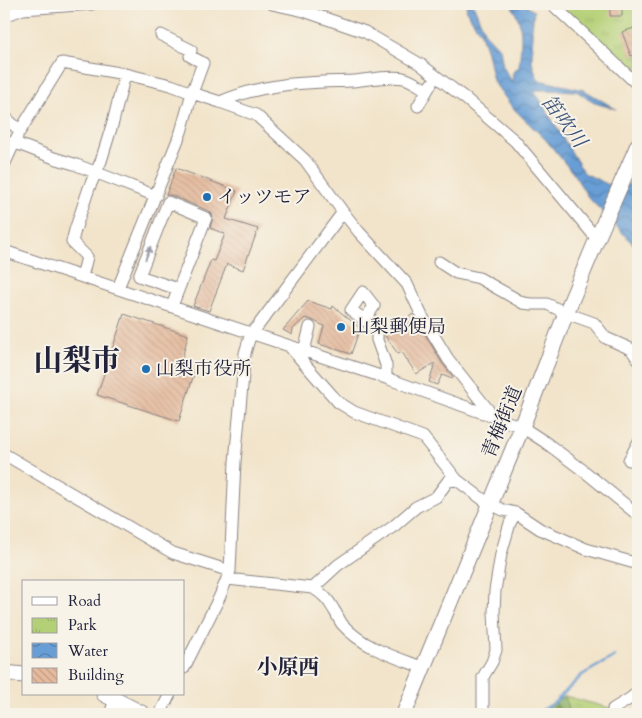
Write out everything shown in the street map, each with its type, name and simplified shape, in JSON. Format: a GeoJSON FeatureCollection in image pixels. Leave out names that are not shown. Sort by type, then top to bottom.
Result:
{"type":"FeatureCollection","features":[{"type":"Feature","properties":{"kind":"main road","name":"青梅街道"},"geometry":{"type":"LineString","coordinates":[[404,714],[522,427],[566,313],[638,145]]}},
{"type":"Feature","properties":{"kind":"main road"},"geometry":{"type":"LineString","coordinates":[[4,673],[22,675]]}},
{"type":"Feature","properties":{"kind":"main road"},"geometry":{"type":"LineString","coordinates":[[110,703],[143,714]]}},
{"type":"Feature","properties":{"kind":"street"},"geometry":{"type":"LineString","coordinates":[[4,16],[23,9],[92,4]]}},
{"type":"Feature","properties":{"kind":"street"},"geometry":{"type":"LineString","coordinates":[[272,4],[304,11],[365,32],[420,64],[466,99],[515,141],[598,236]]}},
{"type":"Feature","properties":{"kind":"street"},"geometry":{"type":"LineString","coordinates":[[552,4],[638,85]]}},
{"type":"Feature","properties":{"kind":"street"},"geometry":{"type":"LineString","coordinates":[[118,288],[181,132],[203,63],[190,56],[191,50],[161,35]]}},
{"type":"Feature","properties":{"kind":"street"},"geometry":{"type":"LineString","coordinates":[[4,165],[13,142],[62,63],[125,74],[171,85],[256,115],[305,160],[359,232],[407,284],[422,316],[448,359],[493,416]]}},
{"type":"Feature","properties":{"kind":"street"},"geometry":{"type":"LineString","coordinates":[[82,276],[87,258],[72,242],[101,161],[125,74]]}},
{"type":"Feature","properties":{"kind":"street"},"geometry":{"type":"LineString","coordinates":[[220,102],[238,94],[272,86],[401,77],[427,90]]}},
{"type":"Feature","properties":{"kind":"street"},"geometry":{"type":"LineString","coordinates":[[418,106],[436,77]]}},
{"type":"Feature","properties":{"kind":"street"},"geometry":{"type":"LineString","coordinates":[[4,116],[20,131]]}},
{"type":"Feature","properties":{"kind":"street"},"geometry":{"type":"LineString","coordinates":[[13,142],[156,196]]}},
{"type":"Feature","properties":{"kind":"street"},"geometry":{"type":"LineString","coordinates":[[172,306],[206,218],[168,202],[139,276],[178,289]]}},
{"type":"Feature","properties":{"kind":"street"},"geometry":{"type":"LineString","coordinates":[[185,666],[220,596],[228,575],[234,462],[245,353],[251,333],[343,212]]}},
{"type":"Feature","properties":{"kind":"street"},"geometry":{"type":"LineString","coordinates":[[4,251],[386,378],[522,427],[576,465],[638,515]]}},
{"type":"Feature","properties":{"kind":"street"},"geometry":{"type":"LineString","coordinates":[[439,262],[456,273],[478,278],[523,303],[547,304],[594,324],[606,338],[631,349],[638,359]]}},
{"type":"Feature","properties":{"kind":"street"},"geometry":{"type":"LineString","coordinates":[[365,320],[377,329],[377,340],[386,365],[386,378]]}},
{"type":"Feature","properties":{"kind":"street"},"geometry":{"type":"LineString","coordinates":[[304,351],[310,327]]}},
{"type":"Feature","properties":{"kind":"street"},"geometry":{"type":"LineString","coordinates":[[289,346],[338,402],[354,412],[423,437],[457,480],[490,504],[516,514],[540,529],[586,549],[638,564]]}},
{"type":"Feature","properties":{"kind":"street"},"geometry":{"type":"LineString","coordinates":[[629,460],[638,443]]}},
{"type":"Feature","properties":{"kind":"street"},"geometry":{"type":"LineString","coordinates":[[4,454],[172,553],[228,575],[312,588],[324,595],[341,623],[360,640],[379,651],[424,668]]}},
{"type":"Feature","properties":{"kind":"street"},"geometry":{"type":"LineString","coordinates":[[312,588],[338,565],[394,526],[416,507],[436,497],[448,481],[457,480]]}},
{"type":"Feature","properties":{"kind":"street"},"geometry":{"type":"LineString","coordinates":[[482,714],[483,677],[492,662],[496,650],[495,592],[501,554],[510,523],[516,514]]}},
{"type":"Feature","properties":{"kind":"street"},"geometry":{"type":"LineString","coordinates":[[614,714],[613,709],[638,692]]}},
{"type":"Feature","properties":{"kind":"street"},"geometry":{"type":"LineString","coordinates":[[160,714],[169,696]]}},
{"type":"Feature","properties":{"kind":"green space"},"geometry":{"type":"Polygon","coordinates":[[[552,4],[638,4],[638,85],[552,4]]]}},
{"type":"Feature","properties":{"kind":"green space"},"geometry":{"type":"Polygon","coordinates":[[[565,696],[571,714],[534,714],[565,696]]]}},
{"type":"Feature","properties":{"kind":"green space"},"geometry":{"type":"Polygon","coordinates":[[[565,696],[613,709],[614,714],[571,714],[565,696]]]}},
{"type":"Feature","properties":{"kind":"water"},"geometry":{"type":"Polygon","coordinates":[[[466,4],[473,4],[485,33],[500,49],[503,67],[512,82],[513,72],[519,67],[521,34],[518,18],[510,4],[523,4],[534,11],[532,63],[538,80],[584,90],[616,109],[598,104],[576,91],[534,90],[584,173],[609,185],[629,185],[638,165],[638,196],[635,205],[638,208],[638,222],[633,218],[638,231],[638,249],[588,197],[573,173],[546,140],[513,108],[493,81],[487,52],[480,32],[467,12],[466,4]]]}},
{"type":"Feature","properties":{"kind":"building"},"geometry":{"type":"Polygon","coordinates":[[[610,4],[622,4],[622,16],[610,16],[610,4]]]}},
{"type":"Feature","properties":{"kind":"building"},"geometry":{"type":"Polygon","coordinates":[[[634,28],[638,38],[638,53],[631,56],[622,32],[634,28]]]}},
{"type":"Feature","properties":{"kind":"building"},"geometry":{"type":"Polygon","coordinates":[[[176,168],[237,191],[226,219],[258,229],[243,270],[227,264],[209,311],[193,306],[211,260],[214,261],[225,234],[210,228],[213,217],[209,211],[171,195],[166,195],[176,168]]]}},
{"type":"Feature","properties":{"kind":"building","name":"山梨郵便局"},"geometry":{"type":"Polygon","coordinates":[[[308,301],[332,309],[333,306],[360,328],[351,354],[319,344],[324,326],[312,320],[305,318],[293,329],[292,335],[283,330],[308,301]]]}},
{"type":"Feature","properties":{"kind":"building","name":"山梨市役所"},"geometry":{"type":"Polygon","coordinates":[[[124,314],[188,335],[180,367],[195,371],[179,421],[97,395],[124,314]]]}},
{"type":"Feature","properties":{"kind":"building"},"geometry":{"type":"Polygon","coordinates":[[[413,314],[442,363],[453,377],[452,379],[442,375],[437,385],[429,382],[435,363],[416,374],[402,352],[398,354],[384,334],[413,314]]]}},
{"type":"Feature","properties":{"kind":"waterway"},"geometry":{"type":"LineString","coordinates":[[535,714],[554,703],[582,675],[615,656]]}},
{"type":"Feature","properties":{"kind":"place","name":"イッツモア"},"geometry":{"type":"Point","coordinates":[207,197]}},
{"type":"Feature","properties":{"kind":"place","name":"山梨郵便局"},"geometry":{"type":"Point","coordinates":[341,327]}},
{"type":"Feature","properties":{"kind":"place","name":"山梨市役所"},"geometry":{"type":"Point","coordinates":[146,369]}},
{"type":"Feature","properties":{"kind":"district","name":"山梨市"},"geometry":{"type":"Point","coordinates":[77,361]}},
{"type":"Feature","properties":{"kind":"district","name":"小原西"},"geometry":{"type":"Point","coordinates":[288,667]}},
{"type":"Feature","properties":{"kind":"water label","name":"笛吹川"},"geometry":{"type":"Point","coordinates":[564,121]}}]}
